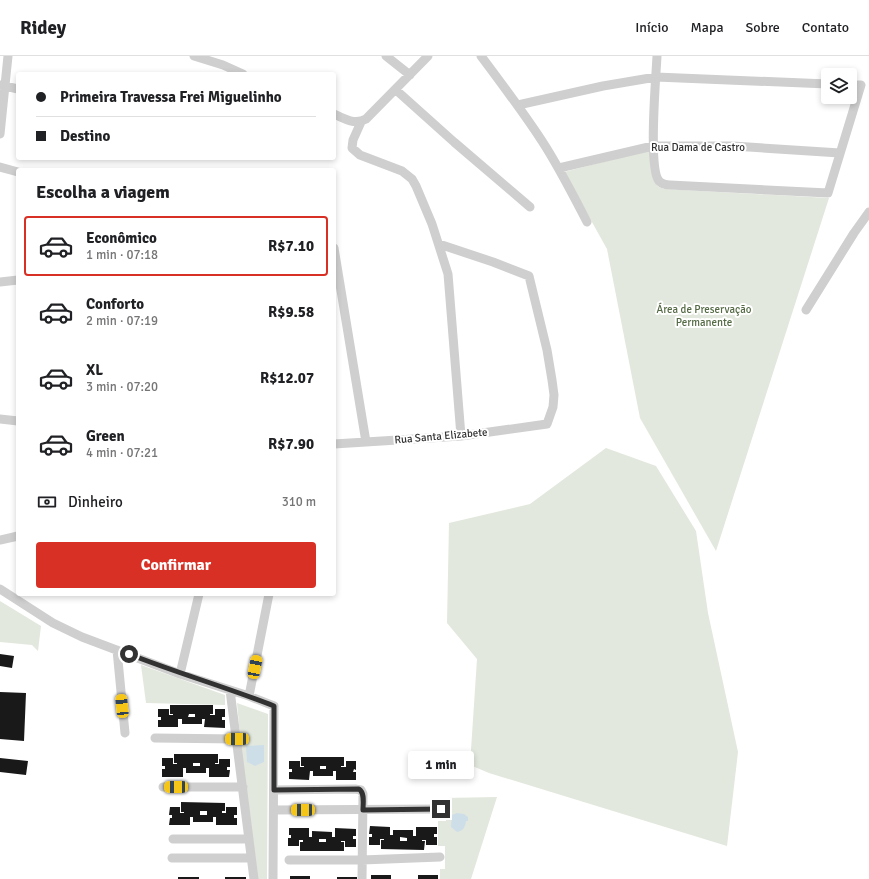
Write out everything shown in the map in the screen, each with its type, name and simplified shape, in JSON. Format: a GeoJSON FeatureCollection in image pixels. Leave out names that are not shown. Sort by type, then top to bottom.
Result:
{"type":"FeatureCollection","features":[{"type":"Feature","properties":{"kind":"street"},"geometry":{"type":"LineString","coordinates":[[0,134],[2,86],[8,56]]}},
{"type":"Feature","properties":{"kind":"street"},"geometry":{"type":"LineString","coordinates":[[194,56],[238,72]]}},
{"type":"Feature","properties":{"kind":"street"},"geometry":{"type":"LineString","coordinates":[[386,56],[410,75]]}},
{"type":"Feature","properties":{"kind":"street"},"geometry":{"type":"LineString","coordinates":[[428,56],[370,116],[361,122],[353,140],[352,148],[360,155],[402,171],[412,180],[432,224],[448,274],[461,436]]}},
{"type":"Feature","properties":{"kind":"street"},"geometry":{"type":"LineString","coordinates":[[482,56],[518,105],[558,168],[587,222]]}},
{"type":"Feature","properties":{"kind":"street"},"geometry":{"type":"LineString","coordinates":[[657,56],[653,146],[656,176],[659,182],[664,184],[828,193],[855,104]]}},
{"type":"Feature","properties":{"kind":"street"},"geometry":{"type":"LineString","coordinates":[[518,105],[603,86],[656,78],[821,84]]}},
{"type":"Feature","properties":{"kind":"street"},"geometry":{"type":"LineString","coordinates":[[857,85],[861,85],[857,98]]}},
{"type":"Feature","properties":{"kind":"street"},"geometry":{"type":"LineString","coordinates":[[2,86],[16,89]]}},
{"type":"Feature","properties":{"kind":"street"},"geometry":{"type":"LineString","coordinates":[[396,90],[530,207]]}},
{"type":"Feature","properties":{"kind":"street"},"geometry":{"type":"LineString","coordinates":[[336,115],[349,121],[361,122]]}},
{"type":"Feature","properties":{"kind":"street","name":"Rua Dama de Castro"},"geometry":{"type":"LineString","coordinates":[[558,168],[653,146],[733,146],[840,153]]}},
{"type":"Feature","properties":{"kind":"street"},"geometry":{"type":"LineString","coordinates":[[0,167],[16,171]]}},
{"type":"Feature","properties":{"kind":"street"},"geometry":{"type":"LineString","coordinates":[[806,310],[854,233],[869,212]]}},
{"type":"Feature","properties":{"kind":"street","name":"Rua Santa Elizabete"},"geometry":{"type":"LineString","coordinates":[[336,444],[461,436],[547,424],[553,408],[554,395],[547,350],[529,276],[439,244]]}},
{"type":"Feature","properties":{"kind":"street"},"geometry":{"type":"LineString","coordinates":[[336,256],[366,442]]}},
{"type":"Feature","properties":{"kind":"street"},"geometry":{"type":"LineString","coordinates":[[0,282],[16,280]]}},
{"type":"Feature","properties":{"kind":"street"},"geometry":{"type":"LineString","coordinates":[[0,419],[16,421]]}},
{"type":"Feature","properties":{"kind":"street"},"geometry":{"type":"LineString","coordinates":[[0,540],[16,536]]}},
{"type":"Feature","properties":{"kind":"street"},"geometry":{"type":"LineString","coordinates":[[0,589],[54,623],[82,637],[180,674],[249,696],[274,706],[273,879]]}},
{"type":"Feature","properties":{"kind":"street"},"geometry":{"type":"LineString","coordinates":[[180,674],[199,596]]}},
{"type":"Feature","properties":{"kind":"street"},"geometry":{"type":"LineString","coordinates":[[249,696],[269,596]]}},
{"type":"Feature","properties":{"kind":"street"},"geometry":{"type":"LineString","coordinates":[[117,650],[126,733]]}},
{"type":"Feature","properties":{"kind":"street"},"geometry":{"type":"LineString","coordinates":[[230,690],[254,879]]}},
{"type":"Feature","properties":{"kind":"street"},"geometry":{"type":"LineString","coordinates":[[155,738],[237,739]]}},
{"type":"Feature","properties":{"kind":"street"},"geometry":{"type":"LineString","coordinates":[[162,788],[243,787]]}},
{"type":"Feature","properties":{"kind":"street"},"geometry":{"type":"LineString","coordinates":[[274,790],[359,789],[362,792],[362,879]]}},
{"type":"Feature","properties":{"kind":"street"},"geometry":{"type":"LineString","coordinates":[[274,810],[441,809]]}},
{"type":"Feature","properties":{"kind":"street"},"geometry":{"type":"LineString","coordinates":[[173,839],[248,839]]}},
{"type":"Feature","properties":{"kind":"street"},"geometry":{"type":"LineString","coordinates":[[289,860],[362,860],[440,857]]}},
{"type":"Feature","properties":{"kind":"street"},"geometry":{"type":"LineString","coordinates":[[172,858],[252,858]]}},
{"type":"Feature","properties":{"kind":"green space","name":"Área de Preservação Permanente"},"geometry":{"type":"Polygon","coordinates":[[[650,150],[656,184],[664,189],[829,198],[716,551],[640,418],[607,249],[564,172],[650,150]]]}},
{"type":"Feature","properties":{"kind":"green space"},"geometry":{"type":"Polygon","coordinates":[[[606,448],[656,466],[696,531],[708,613],[738,752],[727,846],[489,773],[470,765],[477,659],[447,623],[449,523],[530,504],[606,448]]]}},
{"type":"Feature","properties":{"kind":"green space"},"geometry":{"type":"Polygon","coordinates":[[[0,601],[41,626],[38,651],[32,645],[0,642],[0,601]]]}},
{"type":"Feature","properties":{"kind":"green space"},"geometry":{"type":"Polygon","coordinates":[[[141,665],[225,695],[225,705],[146,703],[141,665]]]}},
{"type":"Feature","properties":{"kind":"green space"},"geometry":{"type":"Polygon","coordinates":[[[237,703],[268,714],[267,879],[256,879],[237,703]]]}},
{"type":"Feature","properties":{"kind":"green space"},"geometry":{"type":"Polygon","coordinates":[[[497,797],[471,879],[440,879],[440,869],[445,869],[445,846],[438,846],[438,821],[446,821],[445,798],[497,797]]]}},
{"type":"Feature","properties":{"kind":"shaded area"},"geometry":{"type":"Polygon","coordinates":[[[264,745],[264,762],[255,766],[247,762],[246,746],[264,745]]]}},
{"type":"Feature","properties":{"kind":"shaded area"},"geometry":{"type":"Polygon","coordinates":[[[457,813],[464,814],[468,817],[468,821],[466,821],[461,831],[457,832],[451,827],[452,815],[457,813]]]}},
{"type":"Feature","properties":{"kind":"building"},"geometry":{"type":"Polygon","coordinates":[[[0,654],[14,656],[12,668],[0,666],[0,654]]]}},
{"type":"Feature","properties":{"kind":"building"},"geometry":{"type":"Polygon","coordinates":[[[0,692],[26,693],[24,741],[0,739],[0,692]]]}},
{"type":"Feature","properties":{"kind":"building"},"geometry":{"type":"Polygon","coordinates":[[[170,705],[213,705],[213,714],[210,715],[215,715],[215,709],[225,709],[225,717],[222,717],[222,720],[225,720],[225,728],[204,727],[205,719],[202,719],[202,724],[182,724],[182,719],[178,719],[178,727],[158,727],[158,720],[161,720],[161,717],[158,717],[158,709],[169,709],[169,715],[173,715],[170,714],[170,705]],[[189,714],[188,717],[195,717],[195,714],[189,714]]]}},
{"type":"Feature","properties":{"kind":"building"},"geometry":{"type":"Polygon","coordinates":[[[174,754],[218,754],[218,763],[215,764],[219,764],[219,759],[230,759],[230,767],[227,767],[227,770],[230,770],[229,777],[209,777],[209,768],[206,768],[206,773],[186,773],[186,768],[183,768],[183,777],[162,777],[162,769],[165,769],[165,766],[162,766],[162,758],[173,758],[173,764],[177,764],[174,763],[174,754]],[[193,763],[193,766],[200,766],[200,763],[193,763]]]}},
{"type":"Feature","properties":{"kind":"building"},"geometry":{"type":"Polygon","coordinates":[[[301,757],[344,757],[344,766],[341,767],[346,767],[346,761],[356,761],[356,770],[354,769],[353,772],[356,772],[356,780],[336,780],[336,771],[333,771],[333,776],[313,776],[313,771],[310,771],[309,780],[289,779],[289,772],[292,772],[292,769],[289,769],[289,761],[300,761],[300,767],[304,767],[301,766],[301,757]],[[320,766],[320,769],[326,769],[326,766],[320,766]]]}},
{"type":"Feature","properties":{"kind":"building"},"geometry":{"type":"Polygon","coordinates":[[[0,758],[28,761],[26,775],[0,772],[0,758]]]}},
{"type":"Feature","properties":{"kind":"building"},"geometry":{"type":"Polygon","coordinates":[[[181,802],[225,803],[225,811],[222,811],[222,813],[226,813],[226,807],[237,807],[237,815],[234,815],[234,818],[237,818],[237,825],[216,825],[216,817],[213,817],[213,822],[193,822],[193,817],[190,817],[190,825],[169,825],[170,818],[172,818],[172,815],[169,815],[170,807],[180,807],[180,813],[184,813],[181,812],[181,802]],[[200,811],[200,815],[207,815],[207,811],[200,811]]]}},
{"type":"Feature","properties":{"kind":"building"},"geometry":{"type":"Polygon","coordinates":[[[370,826],[390,827],[390,835],[393,835],[393,830],[413,830],[413,836],[416,836],[416,827],[437,827],[437,834],[434,834],[434,837],[437,837],[437,845],[426,845],[426,840],[422,840],[425,841],[424,850],[381,849],[381,840],[384,839],[380,839],[380,845],[369,845],[369,837],[372,837],[372,834],[369,834],[370,826]],[[400,837],[400,841],[407,841],[407,838],[400,837]]]}},
{"type":"Feature","properties":{"kind":"building"},"geometry":{"type":"Polygon","coordinates":[[[289,828],[309,828],[309,837],[312,837],[312,831],[332,832],[332,837],[335,837],[335,828],[356,829],[356,836],[353,836],[353,839],[356,839],[356,847],[345,847],[345,841],[341,841],[344,842],[344,851],[300,851],[300,842],[303,842],[303,840],[299,840],[299,846],[288,846],[288,838],[291,838],[291,835],[289,835],[289,828]],[[319,839],[319,842],[326,842],[326,839],[319,839]]]}},
{"type":"Feature","properties":{"kind":"building"},"geometry":{"type":"Polygon","coordinates":[[[371,875],[391,875],[391,879],[371,879],[371,875]]]}},
{"type":"Feature","properties":{"kind":"building"},"geometry":{"type":"Polygon","coordinates":[[[418,875],[438,875],[438,879],[418,879],[418,875]]]}},
{"type":"Feature","properties":{"kind":"building"},"geometry":{"type":"Polygon","coordinates":[[[290,876],[310,876],[310,879],[290,879],[290,876]]]}},
{"type":"Feature","properties":{"kind":"building"},"geometry":{"type":"Polygon","coordinates":[[[178,877],[199,877],[199,879],[178,879],[178,877]]]}},
{"type":"Feature","properties":{"kind":"building"},"geometry":{"type":"Polygon","coordinates":[[[225,877],[246,877],[246,879],[225,879],[225,877]]]}},
{"type":"Feature","properties":{"kind":"building"},"geometry":{"type":"Polygon","coordinates":[[[337,877],[357,877],[357,879],[337,879],[337,877]]]}},
{"type":"Feature","properties":{"kind":"route"},"geometry":{"type":"LineString","coordinates":[[129,654],[180,674],[249,696],[274,706],[274,790],[359,789],[363,794],[363,810],[441,809]]}}]}
